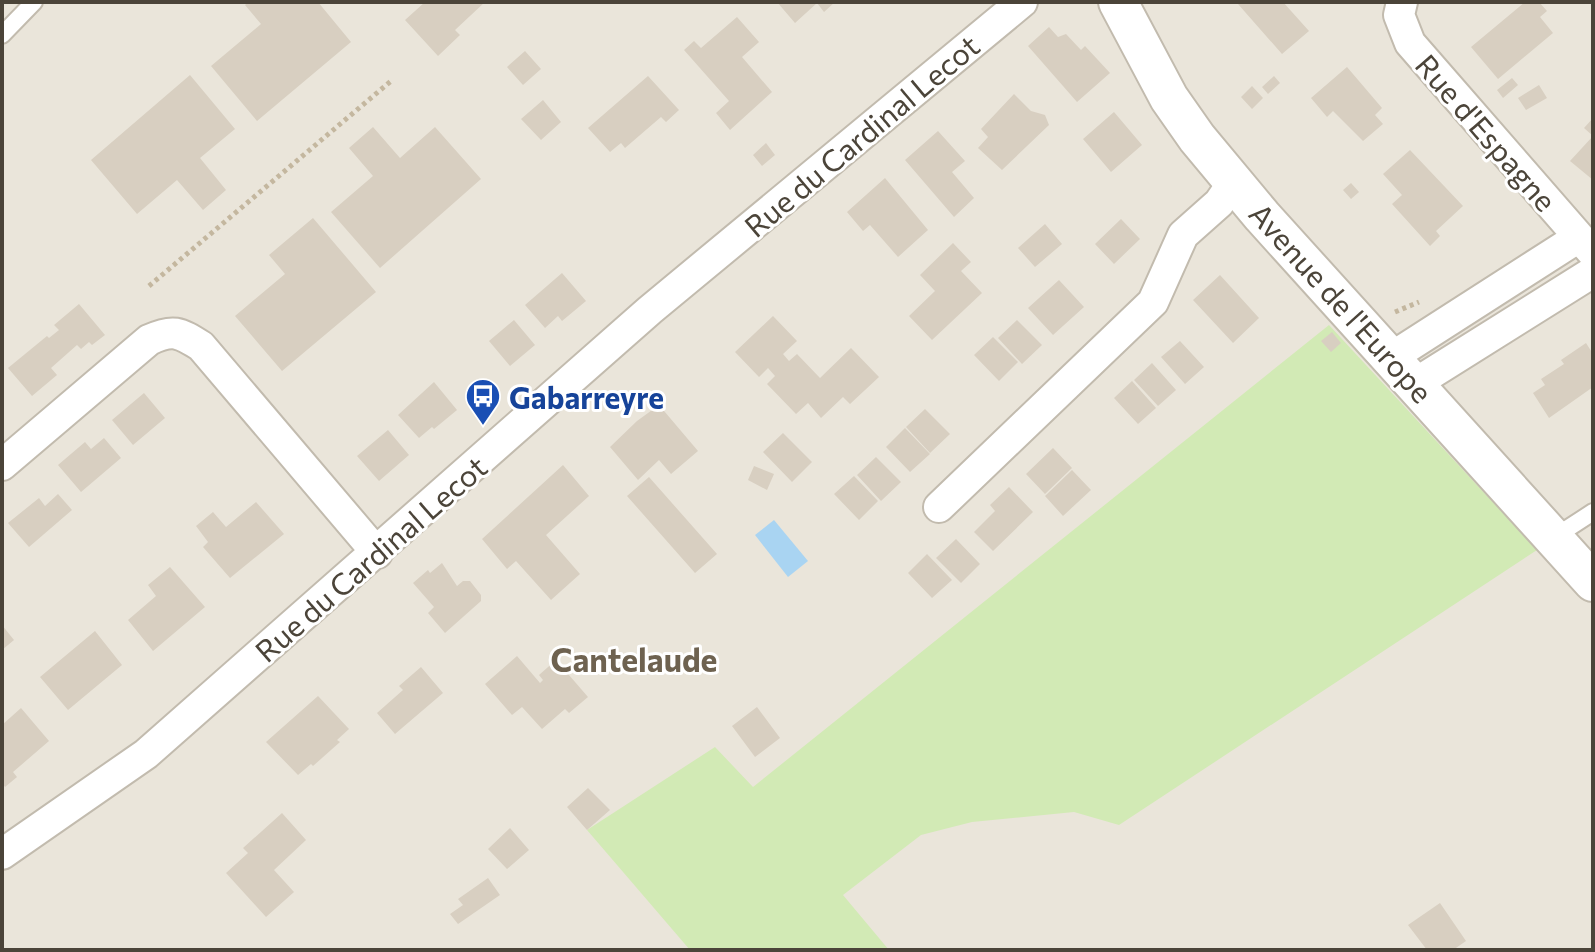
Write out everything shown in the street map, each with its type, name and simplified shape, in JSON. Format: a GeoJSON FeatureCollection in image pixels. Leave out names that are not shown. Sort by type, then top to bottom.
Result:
{"type":"FeatureCollection","features":[{"type":"Feature","properties":{"kind":"street","name":"Rue du Cardinal Lecot"},"geometry":{"type":"LineString","coordinates":[[2,854],[146,754],[650,310],[1022,2]]}},
{"type":"Feature","properties":{"kind":"street","name":"Avenue de l'Europe"},"geometry":{"type":"LineString","coordinates":[[1118,2],[1169,98],[1197,138],[1593,582]]}},
{"type":"Feature","properties":{"kind":"street","name":"Rue d'Espagne"},"geometry":{"type":"LineString","coordinates":[[1402,2],[1399,15],[1410,43],[1586,245]]}},
{"type":"Feature","properties":{"kind":"street"},"geometry":{"type":"LineString","coordinates":[[939,507],[1153,302],[1183,235],[1219,203],[1234,181]]}},
{"type":"Feature","properties":{"kind":"street"},"geometry":{"type":"LineString","coordinates":[[1404,370],[1586,245]]}},
{"type":"Feature","properties":{"kind":"street"},"geometry":{"type":"LineString","coordinates":[[1404,370],[1593,272]]}},
{"type":"Feature","properties":{"kind":"street"},"geometry":{"type":"LineString","coordinates":[[2,465],[149,340],[167,332],[182,334],[201,346],[377,553]]}},
{"type":"Feature","properties":{"kind":"lane"},"geometry":{"type":"LineString","coordinates":[[2,35],[34,2]]}},
{"type":"Feature","properties":{"kind":"lane"},"geometry":{"type":"LineString","coordinates":[[1553,538],[1593,512]]}},
{"type":"Feature","properties":{"kind":"path"},"geometry":{"type":"LineString","coordinates":[[149,286],[391,81]]}},
{"type":"Feature","properties":{"kind":"path"},"geometry":{"type":"LineString","coordinates":[[1387,307],[1396,313],[1421,301]]}},
{"type":"Feature","properties":{"kind":"shaded area"},"geometry":{"type":"Polygon","coordinates":[[[2,2],[1593,2],[1593,950],[2,950],[2,2]]]}},
{"type":"Feature","properties":{"kind":"green space"},"geometry":{"type":"Polygon","coordinates":[[[1329,325],[1537,550],[1119,825],[1074,812],[972,822],[921,835],[843,895],[889,950],[690,950],[587,830],[715,747],[753,787],[1329,325]]]}},
{"type":"Feature","properties":{"kind":"water"},"geometry":{"type":"Polygon","coordinates":[[[774,520],[808,561],[788,577],[755,535],[774,520]]]}},
{"type":"Feature","properties":{"kind":"building"},"geometry":{"type":"Polygon","coordinates":[[[248,2],[318,2],[351,42],[257,121],[211,66],[261,24],[245,5],[248,2]]]}},
{"type":"Feature","properties":{"kind":"building"},"geometry":{"type":"Polygon","coordinates":[[[425,2],[485,2],[455,30],[460,35],[438,56],[405,20],[425,2]]]}},
{"type":"Feature","properties":{"kind":"building"},"geometry":{"type":"Polygon","coordinates":[[[777,2],[835,2],[824,12],[817,3],[795,23],[777,2]]]}},
{"type":"Feature","properties":{"kind":"building"},"geometry":{"type":"Polygon","coordinates":[[[1283,2],[1309,31],[1282,54],[1238,4],[1283,2]]]}},
{"type":"Feature","properties":{"kind":"building"},"geometry":{"type":"Polygon","coordinates":[[[1525,2],[1539,2],[1547,11],[1540,17],[1553,33],[1498,79],[1471,47],[1525,2]]]}},
{"type":"Feature","properties":{"kind":"building"},"geometry":{"type":"Polygon","coordinates":[[[737,17],[759,42],[742,57],[772,92],[730,130],[716,113],[729,101],[684,50],[694,41],[701,48],[737,17]]]}},
{"type":"Feature","properties":{"kind":"building"},"geometry":{"type":"Polygon","coordinates":[[[1049,27],[1058,37],[1066,34],[1081,50],[1085,46],[1110,73],[1077,102],[1028,46],[1049,27]]]}},
{"type":"Feature","properties":{"kind":"building"},"geometry":{"type":"Polygon","coordinates":[[[525,51],[541,69],[523,85],[507,67],[525,51]]]}},
{"type":"Feature","properties":{"kind":"building"},"geometry":{"type":"Polygon","coordinates":[[[1347,67],[1382,108],[1375,115],[1383,124],[1363,141],[1333,111],[1327,117],[1311,98],[1347,67]]]}},
{"type":"Feature","properties":{"kind":"building"},"geometry":{"type":"Polygon","coordinates":[[[190,75],[235,129],[200,158],[226,190],[203,210],[177,180],[137,214],[91,160],[190,75]]]}},
{"type":"Feature","properties":{"kind":"building"},"geometry":{"type":"Polygon","coordinates":[[[648,76],[679,110],[666,122],[661,117],[625,148],[621,143],[610,152],[588,128],[648,76]]]}},
{"type":"Feature","properties":{"kind":"building"},"geometry":{"type":"Polygon","coordinates":[[[1274,76],[1280,83],[1268,94],[1262,87],[1274,76]]]}},
{"type":"Feature","properties":{"kind":"building"},"geometry":{"type":"Polygon","coordinates":[[[1512,78],[1518,85],[1503,98],[1497,90],[1512,78]]]}},
{"type":"Feature","properties":{"kind":"building"},"geometry":{"type":"Polygon","coordinates":[[[1539,85],[1547,98],[1526,110],[1518,98],[1539,85]]]}},
{"type":"Feature","properties":{"kind":"building"},"geometry":{"type":"Polygon","coordinates":[[[1252,86],[1263,98],[1252,109],[1241,97],[1252,86]]]}},
{"type":"Feature","properties":{"kind":"building"},"geometry":{"type":"Polygon","coordinates":[[[1014,94],[1031,111],[1045,115],[1049,125],[1002,170],[978,148],[988,137],[981,129],[1014,94]]]}},
{"type":"Feature","properties":{"kind":"building"},"geometry":{"type":"Polygon","coordinates":[[[543,100],[561,122],[541,140],[521,119],[543,100]]]}},
{"type":"Feature","properties":{"kind":"building"},"geometry":{"type":"Polygon","coordinates":[[[1114,112],[1142,145],[1111,172],[1083,139],[1114,112]]]}},
{"type":"Feature","properties":{"kind":"building"},"geometry":{"type":"Polygon","coordinates":[[[1593,118],[1593,136],[1584,128],[1593,118]]]}},
{"type":"Feature","properties":{"kind":"building"},"geometry":{"type":"Polygon","coordinates":[[[373,127],[400,158],[435,127],[481,179],[380,268],[331,212],[373,176],[349,148],[373,127]]]}},
{"type":"Feature","properties":{"kind":"building"},"geometry":{"type":"Polygon","coordinates":[[[938,131],[965,161],[952,172],[974,198],[954,217],[905,160],[938,131]]]}},
{"type":"Feature","properties":{"kind":"building"},"geometry":{"type":"Polygon","coordinates":[[[1593,136],[1593,180],[1570,161],[1593,136]]]}},
{"type":"Feature","properties":{"kind":"building"},"geometry":{"type":"Polygon","coordinates":[[[766,143],[775,155],[762,166],[753,155],[766,143]]]}},
{"type":"Feature","properties":{"kind":"building"},"geometry":{"type":"Polygon","coordinates":[[[1410,150],[1463,206],[1436,231],[1440,236],[1430,246],[1392,204],[1402,195],[1383,174],[1410,150]]]}},
{"type":"Feature","properties":{"kind":"building"},"geometry":{"type":"Polygon","coordinates":[[[885,178],[928,230],[898,257],[870,225],[863,231],[847,212],[885,178]]]}},
{"type":"Feature","properties":{"kind":"building"},"geometry":{"type":"Polygon","coordinates":[[[1351,183],[1359,192],[1351,199],[1343,190],[1351,183]]]}},
{"type":"Feature","properties":{"kind":"building"},"geometry":{"type":"Polygon","coordinates":[[[313,218],[376,292],[282,371],[235,316],[285,274],[269,255],[313,218]]]}},
{"type":"Feature","properties":{"kind":"building"},"geometry":{"type":"Polygon","coordinates":[[[1121,219],[1140,239],[1114,264],[1095,244],[1121,219]]]}},
{"type":"Feature","properties":{"kind":"building"},"geometry":{"type":"Polygon","coordinates":[[[1045,224],[1062,244],[1035,267],[1018,248],[1045,224]]]}},
{"type":"Feature","properties":{"kind":"building"},"geometry":{"type":"Polygon","coordinates":[[[953,243],[971,262],[961,271],[982,293],[932,340],[909,316],[935,291],[920,275],[953,243]]]}},
{"type":"Feature","properties":{"kind":"building"},"geometry":{"type":"Polygon","coordinates":[[[562,273],[586,301],[562,321],[558,316],[545,328],[525,305],[562,273]]]}},
{"type":"Feature","properties":{"kind":"building"},"geometry":{"type":"Polygon","coordinates":[[[1220,275],[1259,318],[1233,343],[1193,300],[1220,275]]]}},
{"type":"Feature","properties":{"kind":"building"},"geometry":{"type":"Polygon","coordinates":[[[1059,280],[1084,307],[1053,335],[1028,308],[1059,280]]]}},
{"type":"Feature","properties":{"kind":"building"},"geometry":{"type":"Polygon","coordinates":[[[79,304],[105,335],[81,349],[77,345],[51,368],[57,375],[32,396],[8,368],[59,330],[54,325],[79,304]]]}},
{"type":"Feature","properties":{"kind":"building"},"geometry":{"type":"Polygon","coordinates":[[[773,316],[797,341],[783,354],[789,361],[797,354],[820,378],[851,348],[879,377],[850,404],[843,397],[821,418],[808,403],[796,414],[767,384],[775,376],[768,368],[759,377],[735,352],[773,316]]]}},
{"type":"Feature","properties":{"kind":"building"},"geometry":{"type":"Polygon","coordinates":[[[514,320],[535,345],[510,366],[489,341],[514,320]]]}},
{"type":"Feature","properties":{"kind":"building"},"geometry":{"type":"Polygon","coordinates":[[[1017,320],[1042,345],[1022,364],[998,338],[1017,320]]]}},
{"type":"Feature","properties":{"kind":"building"},"geometry":{"type":"Polygon","coordinates":[[[1332,332],[1341,343],[1331,352],[1321,341],[1332,332]]]}},
{"type":"Feature","properties":{"kind":"building"},"geometry":{"type":"Polygon","coordinates":[[[993,337],[1018,362],[999,381],[974,355],[993,337]]]}},
{"type":"Feature","properties":{"kind":"building"},"geometry":{"type":"Polygon","coordinates":[[[1180,341],[1204,367],[1185,384],[1161,357],[1180,341]]]}},
{"type":"Feature","properties":{"kind":"building"},"geometry":{"type":"Polygon","coordinates":[[[1586,343],[1593,354],[1593,387],[1549,418],[1533,393],[1545,385],[1541,379],[1564,364],[1561,360],[1586,343]]]}},
{"type":"Feature","properties":{"kind":"building"},"geometry":{"type":"Polygon","coordinates":[[[1152,363],[1176,390],[1158,406],[1134,380],[1152,363]]]}},
{"type":"Feature","properties":{"kind":"building"},"geometry":{"type":"Polygon","coordinates":[[[1132,381],[1156,408],[1138,424],[1114,398],[1132,381]]]}},
{"type":"Feature","properties":{"kind":"building"},"geometry":{"type":"Polygon","coordinates":[[[434,382],[457,410],[419,438],[398,415],[434,382]]]}},
{"type":"Feature","properties":{"kind":"building"},"geometry":{"type":"Polygon","coordinates":[[[144,393],[165,418],[133,445],[112,420],[144,393]]]}},
{"type":"Feature","properties":{"kind":"building"},"geometry":{"type":"Polygon","coordinates":[[[659,405],[698,451],[671,474],[659,460],[638,480],[610,447],[659,405]]]}},
{"type":"Feature","properties":{"kind":"building"},"geometry":{"type":"Polygon","coordinates":[[[925,409],[950,434],[930,453],[906,427],[925,409]]]}},
{"type":"Feature","properties":{"kind":"building"},"geometry":{"type":"Polygon","coordinates":[[[905,428],[930,454],[910,472],[886,447],[905,428]]]}},
{"type":"Feature","properties":{"kind":"building"},"geometry":{"type":"Polygon","coordinates":[[[388,430],[409,455],[379,481],[357,456],[388,430]]]}},
{"type":"Feature","properties":{"kind":"building"},"geometry":{"type":"Polygon","coordinates":[[[783,433],[812,462],[792,482],[763,452],[783,433]]]}},
{"type":"Feature","properties":{"kind":"building"},"geometry":{"type":"Polygon","coordinates":[[[104,438],[121,458],[81,492],[58,465],[85,442],[91,449],[104,438]]]}},
{"type":"Feature","properties":{"kind":"building"},"geometry":{"type":"Polygon","coordinates":[[[1053,448],[1072,468],[1045,494],[1026,474],[1053,448]]]}},
{"type":"Feature","properties":{"kind":"building"},"geometry":{"type":"Polygon","coordinates":[[[876,457],[901,482],[881,501],[857,475],[876,457]]]}},
{"type":"Feature","properties":{"kind":"building"},"geometry":{"type":"Polygon","coordinates":[[[563,465],[589,496],[546,535],[580,574],[551,600],[516,561],[507,569],[482,539],[563,465]]]}},
{"type":"Feature","properties":{"kind":"building"},"geometry":{"type":"Polygon","coordinates":[[[754,466],[774,474],[767,490],[748,480],[754,466]]]}},
{"type":"Feature","properties":{"kind":"building"},"geometry":{"type":"Polygon","coordinates":[[[1072,470],[1091,490],[1063,516],[1045,496],[1072,470]]]}},
{"type":"Feature","properties":{"kind":"building"},"geometry":{"type":"Polygon","coordinates":[[[854,476],[878,501],[859,520],[834,494],[854,476]]]}},
{"type":"Feature","properties":{"kind":"building"},"geometry":{"type":"Polygon","coordinates":[[[649,477],[717,554],[695,573],[627,496],[649,477]]]}},
{"type":"Feature","properties":{"kind":"building"},"geometry":{"type":"Polygon","coordinates":[[[1009,487],[1033,512],[993,551],[974,532],[995,511],[990,505],[1009,487]]]}},
{"type":"Feature","properties":{"kind":"building"},"geometry":{"type":"Polygon","coordinates":[[[58,494],[72,510],[29,547],[8,523],[39,498],[45,506],[58,494]]]}},
{"type":"Feature","properties":{"kind":"building"},"geometry":{"type":"Polygon","coordinates":[[[256,502],[284,534],[230,578],[203,547],[208,542],[196,526],[213,512],[226,527],[256,502]]]}},
{"type":"Feature","properties":{"kind":"building"},"geometry":{"type":"Polygon","coordinates":[[[956,539],[980,564],[961,583],[936,558],[956,539]]]}},
{"type":"Feature","properties":{"kind":"building"},"geometry":{"type":"Polygon","coordinates":[[[927,554],[952,580],[932,598],[908,573],[927,554]]]}},
{"type":"Feature","properties":{"kind":"building"},"geometry":{"type":"Polygon","coordinates":[[[442,563],[457,586],[463,581],[470,581],[481,595],[481,601],[445,633],[428,613],[434,607],[413,583],[442,563]]]}},
{"type":"Feature","properties":{"kind":"building"},"geometry":{"type":"Polygon","coordinates":[[[170,567],[205,607],[153,651],[128,620],[156,596],[148,585],[170,567]]]}},
{"type":"Feature","properties":{"kind":"building"},"geometry":{"type":"Polygon","coordinates":[[[2,625],[14,640],[2,650],[2,625]]]}},
{"type":"Feature","properties":{"kind":"building"},"geometry":{"type":"Polygon","coordinates":[[[95,631],[122,665],[68,710],[40,677],[95,631]]]}},
{"type":"Feature","properties":{"kind":"building"},"geometry":{"type":"Polygon","coordinates":[[[517,656],[540,683],[543,680],[539,675],[556,660],[588,697],[569,713],[565,709],[542,729],[522,707],[512,715],[485,684],[517,656]]]}},
{"type":"Feature","properties":{"kind":"building"},"geometry":{"type":"Polygon","coordinates":[[[421,667],[443,693],[395,734],[377,713],[403,690],[399,686],[421,667]]]}},
{"type":"Feature","properties":{"kind":"building"},"geometry":{"type":"Polygon","coordinates":[[[318,696],[349,729],[337,740],[340,742],[298,775],[266,742],[318,696]]]}},
{"type":"Feature","properties":{"kind":"building"},"geometry":{"type":"Polygon","coordinates":[[[757,707],[780,738],[755,757],[732,726],[757,707]]]}},
{"type":"Feature","properties":{"kind":"building"},"geometry":{"type":"Polygon","coordinates":[[[21,708],[49,741],[13,772],[17,777],[5,787],[2,783],[2,725],[21,708]]]}},
{"type":"Feature","properties":{"kind":"building"},"geometry":{"type":"Polygon","coordinates":[[[588,788],[610,810],[587,830],[567,807],[588,788]]]}},
{"type":"Feature","properties":{"kind":"building"},"geometry":{"type":"Polygon","coordinates":[[[282,813],[306,840],[274,870],[294,892],[266,917],[226,873],[248,853],[243,848],[282,813]]]}},
{"type":"Feature","properties":{"kind":"building"},"geometry":{"type":"Polygon","coordinates":[[[510,828],[529,850],[507,869],[488,849],[510,828]]]}},
{"type":"Feature","properties":{"kind":"building"},"geometry":{"type":"Polygon","coordinates":[[[488,878],[500,895],[458,924],[450,914],[463,905],[458,899],[488,878]]]}},
{"type":"Feature","properties":{"kind":"building"},"geometry":{"type":"Polygon","coordinates":[[[1440,903],[1466,941],[1453,950],[1427,950],[1408,925],[1440,903]]]}},
{"type":"Feature","properties":{"kind":"place","name":"Gabarreyre"},"geometry":{"type":"Point","coordinates":[483,427]}},
{"type":"Feature","properties":{"kind":"district","name":"Cantelaude"},"geometry":{"type":"Point","coordinates":[634,659]}}]}
